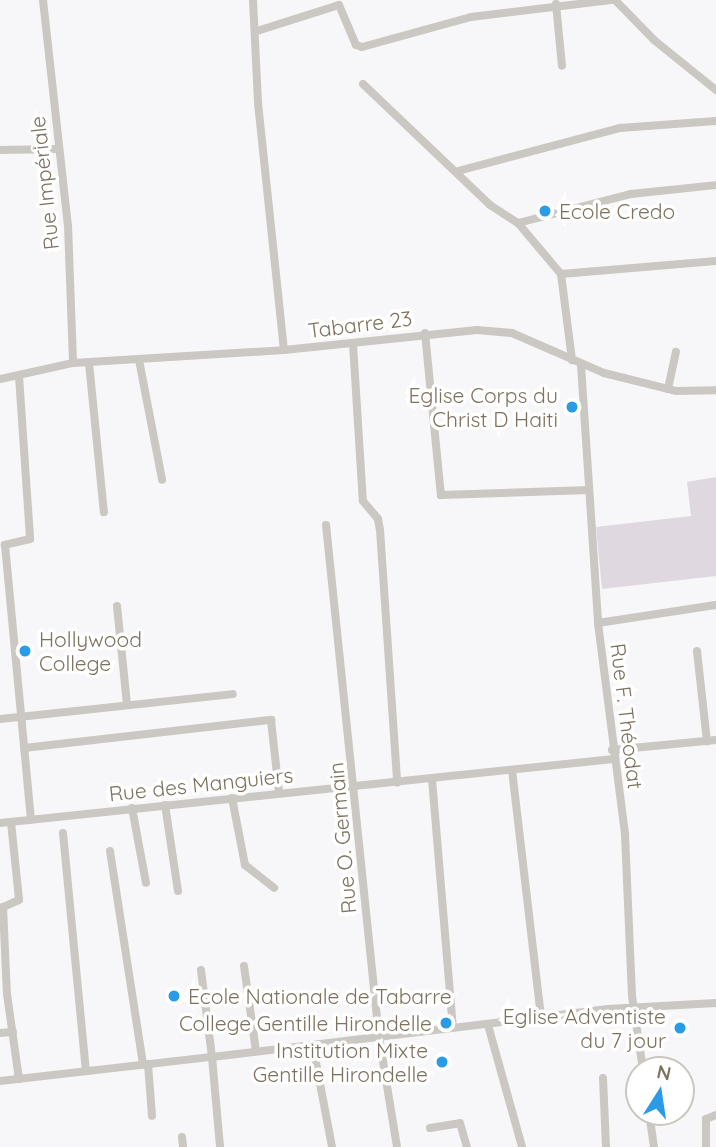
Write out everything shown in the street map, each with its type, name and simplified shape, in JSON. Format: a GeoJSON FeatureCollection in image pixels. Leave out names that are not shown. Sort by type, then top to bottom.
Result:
{"type":"FeatureCollection","features":[{"type":"Feature","properties":{"kind":"street","name":"Rue Impériale"},"geometry":{"type":"LineString","coordinates":[[43,0],[68,225],[73,363]]}},
{"type":"Feature","properties":{"kind":"street"},"geometry":{"type":"LineString","coordinates":[[253,0],[257,32],[258,103],[284,350]]}},
{"type":"Feature","properties":{"kind":"street"},"geometry":{"type":"LineString","coordinates":[[257,32],[339,5],[356,45],[362,47],[430,25],[556,4],[613,0],[654,40],[716,90]]}},
{"type":"Feature","properties":{"kind":"street"},"geometry":{"type":"LineString","coordinates":[[556,4],[562,66]]}},
{"type":"Feature","properties":{"kind":"street"},"geometry":{"type":"LineString","coordinates":[[363,84],[458,171],[490,205],[518,223],[561,274],[572,360]]}},
{"type":"Feature","properties":{"kind":"street"},"geometry":{"type":"LineString","coordinates":[[458,171],[620,128],[716,121]]}},
{"type":"Feature","properties":{"kind":"street"},"geometry":{"type":"LineString","coordinates":[[0,149],[58,149]]}},
{"type":"Feature","properties":{"kind":"street"},"geometry":{"type":"LineString","coordinates":[[518,223],[631,194],[716,185]]}},
{"type":"Feature","properties":{"kind":"street"},"geometry":{"type":"LineString","coordinates":[[561,274],[716,261]]}},
{"type":"Feature","properties":{"kind":"street","name":"Tabarre 23"},"geometry":{"type":"LineString","coordinates":[[0,379],[73,363],[284,350],[425,334],[512,333],[581,365],[668,389],[716,390]]}},
{"type":"Feature","properties":{"kind":"street"},"geometry":{"type":"LineString","coordinates":[[425,334],[442,495],[589,490]]}},
{"type":"Feature","properties":{"kind":"street"},"geometry":{"type":"LineString","coordinates":[[353,344],[363,501],[378,519],[380,530],[397,782]]}},
{"type":"Feature","properties":{"kind":"street"},"geometry":{"type":"LineString","coordinates":[[668,389],[676,352]]}},
{"type":"Feature","properties":{"kind":"street"},"geometry":{"type":"LineString","coordinates":[[139,360],[162,480]]}},
{"type":"Feature","properties":{"kind":"street"},"geometry":{"type":"LineString","coordinates":[[89,363],[104,512]]}},
{"type":"Feature","properties":{"kind":"street","name":"Rue F. Théodat"},"geometry":{"type":"LineString","coordinates":[[581,365],[598,622],[628,866],[633,1007],[641,1056]]}},
{"type":"Feature","properties":{"kind":"street"},"geometry":{"type":"LineString","coordinates":[[19,376],[30,539],[5,545],[31,820]]}},
{"type":"Feature","properties":{"kind":"street","name":"Rue O. Germain"},"geometry":{"type":"LineString","coordinates":[[326,525],[356,786],[379,1037],[397,1147]]}},
{"type":"Feature","properties":{"kind":"street"},"geometry":{"type":"LineString","coordinates":[[598,622],[716,605]]}},
{"type":"Feature","properties":{"kind":"street"},"geometry":{"type":"LineString","coordinates":[[117,606],[127,704]]}},
{"type":"Feature","properties":{"kind":"street"},"geometry":{"type":"LineString","coordinates":[[696,651],[711,741]]}},
{"type":"Feature","properties":{"kind":"street"},"geometry":{"type":"LineString","coordinates":[[0,719],[233,694]]}},
{"type":"Feature","properties":{"kind":"street"},"geometry":{"type":"LineString","coordinates":[[24,748],[271,720],[279,793]]}},
{"type":"Feature","properties":{"kind":"street","name":"Rue des Manguiers"},"geometry":{"type":"LineString","coordinates":[[0,823],[512,770],[711,741]]}},
{"type":"Feature","properties":{"kind":"street"},"geometry":{"type":"LineString","coordinates":[[512,770],[541,1018]]}},
{"type":"Feature","properties":{"kind":"street"},"geometry":{"type":"LineString","coordinates":[[432,779],[453,1027]]}},
{"type":"Feature","properties":{"kind":"street"},"geometry":{"type":"LineString","coordinates":[[232,798],[245,865],[274,888]]}},
{"type":"Feature","properties":{"kind":"street"},"geometry":{"type":"LineString","coordinates":[[165,805],[178,891]]}},
{"type":"Feature","properties":{"kind":"street"},"geometry":{"type":"LineString","coordinates":[[132,808],[146,883]]}},
{"type":"Feature","properties":{"kind":"street"},"geometry":{"type":"LineString","coordinates":[[11,822],[19,900],[3,907],[4,994],[13,1032],[19,1079]]}},
{"type":"Feature","properties":{"kind":"street"},"geometry":{"type":"LineString","coordinates":[[63,833],[86,1070]]}},
{"type":"Feature","properties":{"kind":"street"},"geometry":{"type":"LineString","coordinates":[[110,851],[146,1064],[152,1116]]}},
{"type":"Feature","properties":{"kind":"street"},"geometry":{"type":"LineString","coordinates":[[244,967],[256,1051]]}},
{"type":"Feature","properties":{"kind":"street"},"geometry":{"type":"LineString","coordinates":[[201,970],[220,1147]]}},
{"type":"Feature","properties":{"kind":"street"},"geometry":{"type":"LineString","coordinates":[[0,1081],[256,1051],[313,1047],[453,1027],[633,1007],[716,1003]]}},
{"type":"Feature","properties":{"kind":"street"},"geometry":{"type":"LineString","coordinates":[[488,1025],[522,1147]]}},
{"type":"Feature","properties":{"kind":"street"},"geometry":{"type":"LineString","coordinates":[[0,1033],[13,1032]]}},
{"type":"Feature","properties":{"kind":"street"},"geometry":{"type":"LineString","coordinates":[[313,1047],[332,1147]]}},
{"type":"Feature","properties":{"kind":"street"},"geometry":{"type":"LineString","coordinates":[[603,1078],[606,1147]]}},
{"type":"Feature","properties":{"kind":"street"},"geometry":{"type":"LineString","coordinates":[[706,1147],[706,1119],[716,1115]]}},
{"type":"Feature","properties":{"kind":"street"},"geometry":{"type":"LineString","coordinates":[[430,1128],[460,1123],[467,1147]]}},
{"type":"Feature","properties":{"kind":"street"},"geometry":{"type":"LineString","coordinates":[[651,1126],[654,1147]]}},
{"type":"Feature","properties":{"kind":"shaded area"},"geometry":{"type":"Polygon","coordinates":[[[716,477],[716,576],[602,589],[596,527],[691,516],[687,482],[716,477]]]}},
{"type":"Feature","properties":{"kind":"place","name":"Ecole Credo"},"geometry":{"type":"Point","coordinates":[545,211]}},
{"type":"Feature","properties":{"kind":"place","name":"Eglise Corps du Christ D Haiti"},"geometry":{"type":"Point","coordinates":[572,407]}},
{"type":"Feature","properties":{"kind":"place","name":"Hollywood College"},"geometry":{"type":"Point","coordinates":[25,651]}},
{"type":"Feature","properties":{"kind":"place","name":"Ecole Nationale de Tabarre"},"geometry":{"type":"Point","coordinates":[174,996]}},
{"type":"Feature","properties":{"kind":"place","name":"College Gentille Hirondelle"},"geometry":{"type":"Point","coordinates":[446,1023]}},
{"type":"Feature","properties":{"kind":"place","name":"Eglise Adventiste du 7 jour"},"geometry":{"type":"Point","coordinates":[680,1028]}},
{"type":"Feature","properties":{"kind":"place","name":"Institution Mixte Gentille Hirondelle"},"geometry":{"type":"Point","coordinates":[442,1062]}}]}
